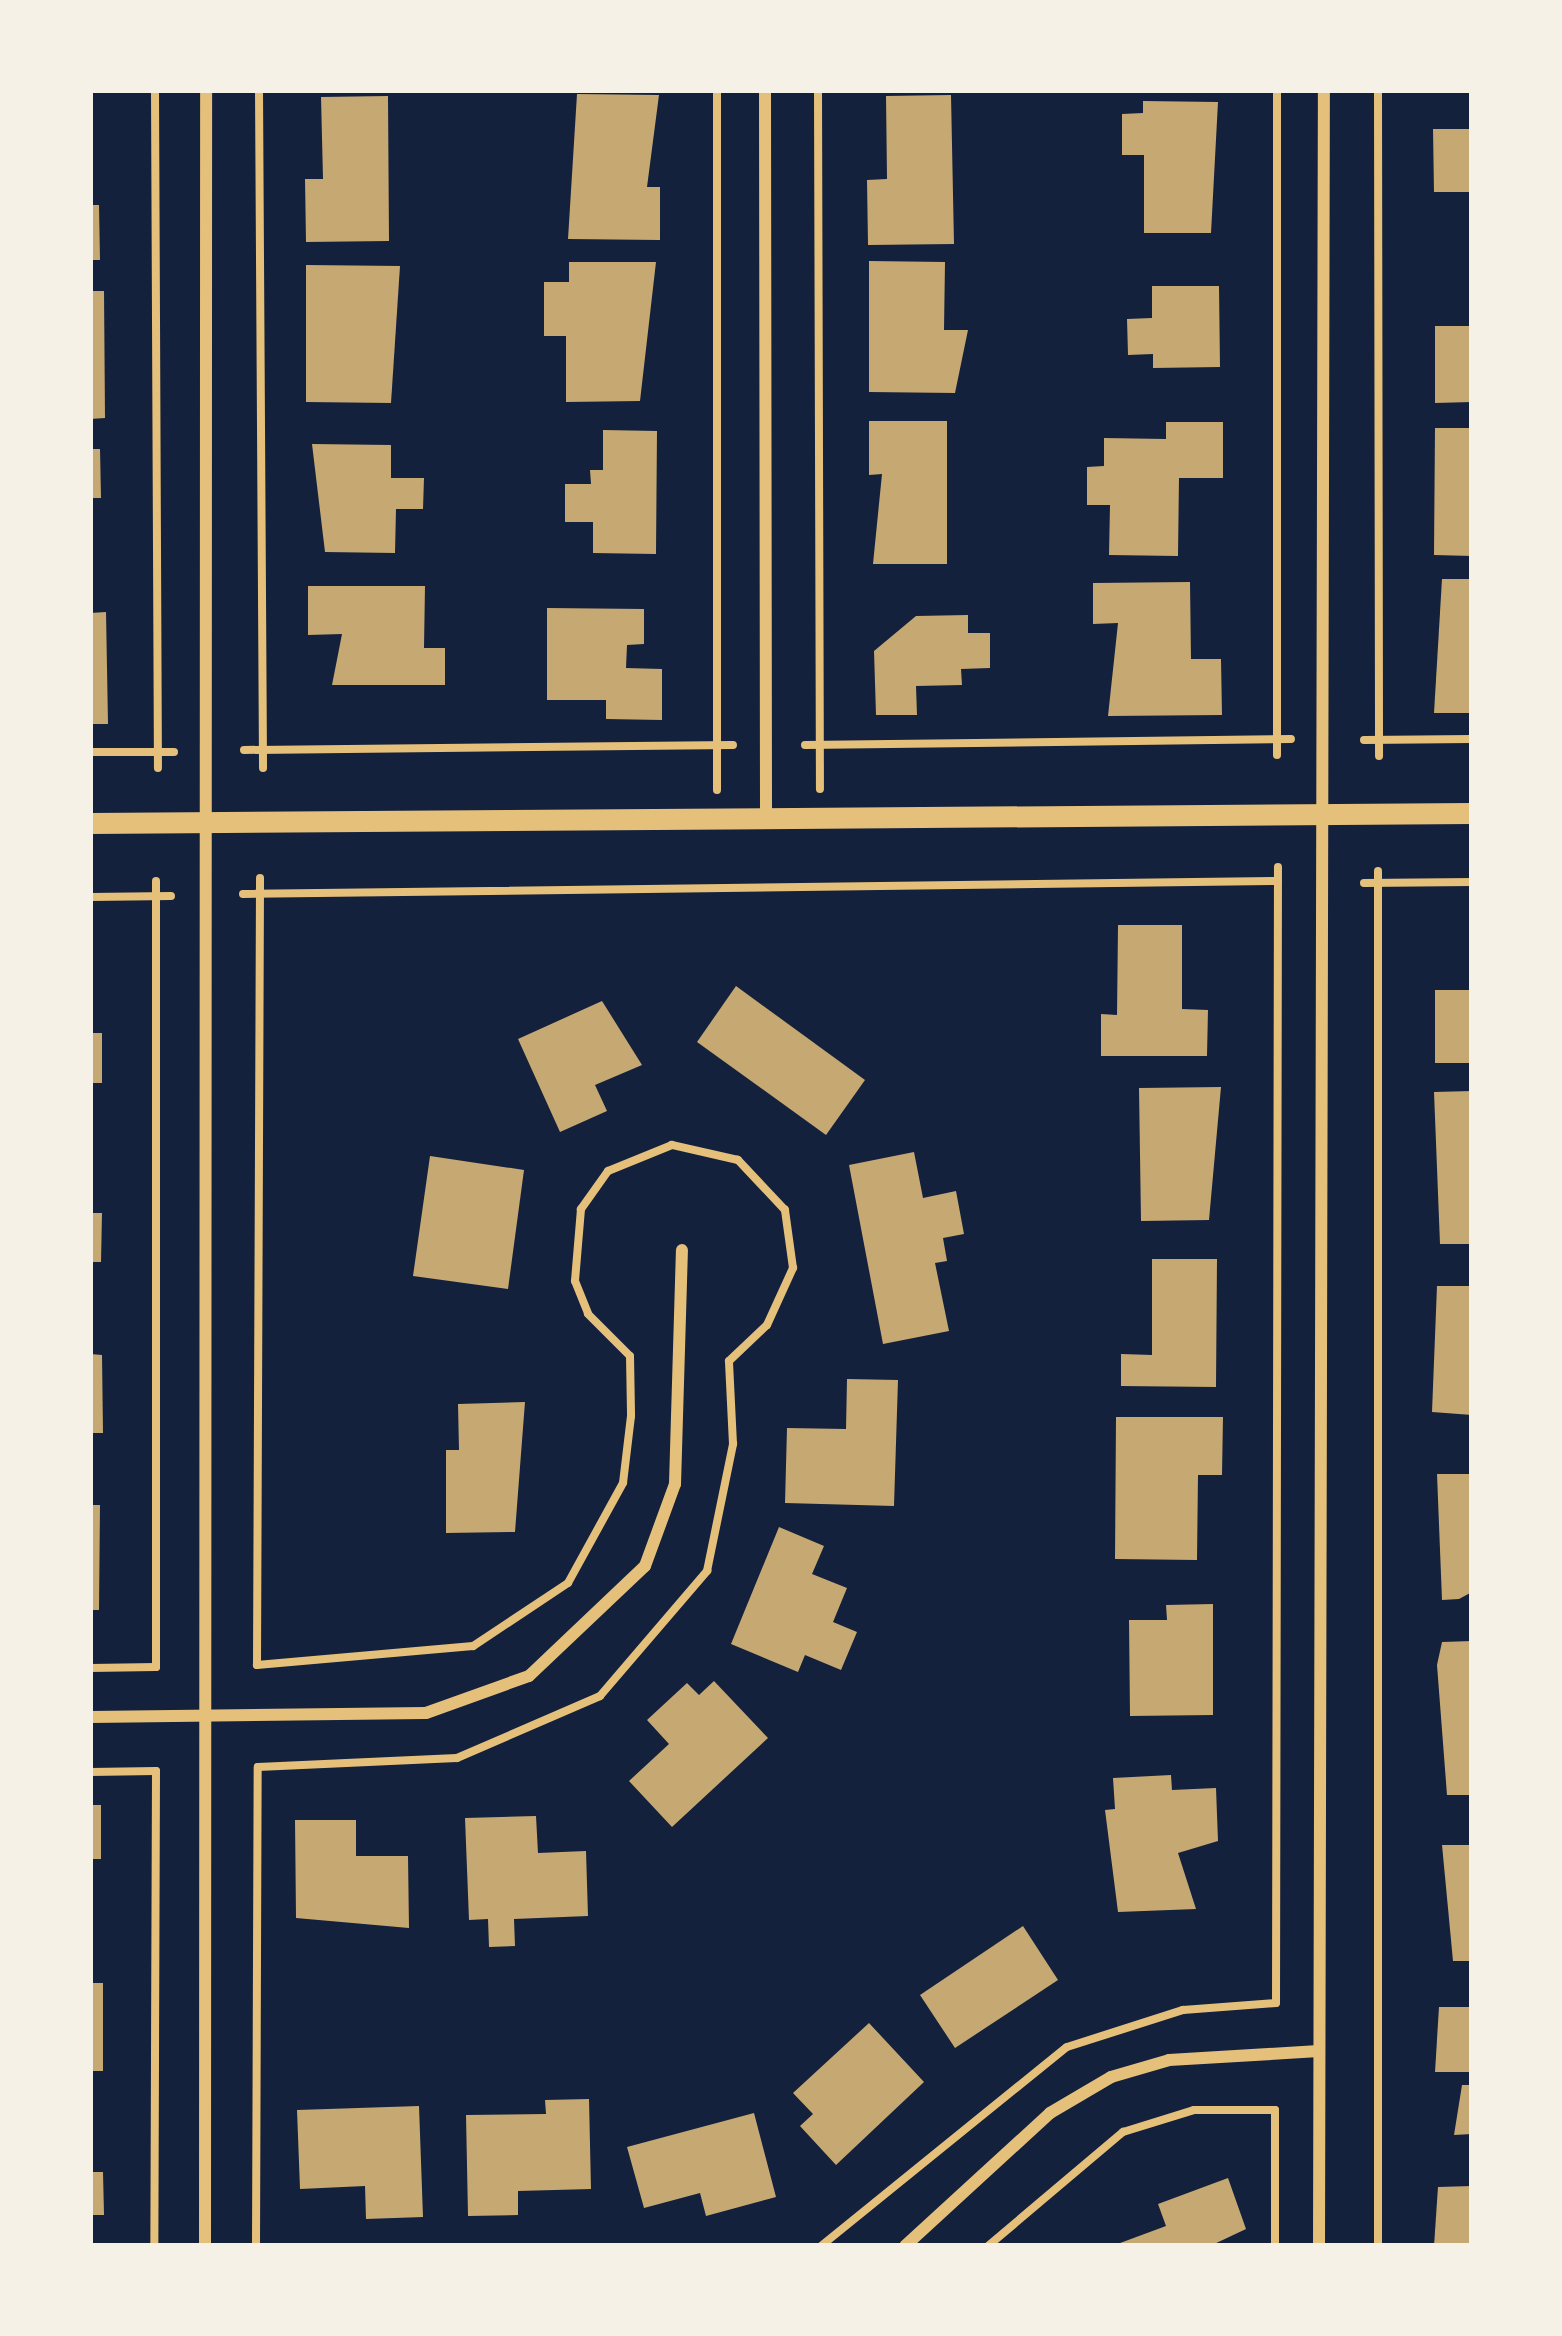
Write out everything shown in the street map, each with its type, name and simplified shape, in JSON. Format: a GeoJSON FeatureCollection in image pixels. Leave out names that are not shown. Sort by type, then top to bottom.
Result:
{"type":"FeatureCollection","features":[{"type":"Feature","properties":{"kind":"street"},"geometry":{"type":"LineString","coordinates":[[205,2246],[206,90]]}},
{"type":"Feature","properties":{"kind":"street"},"geometry":{"type":"LineString","coordinates":[[765,90],[766,815]]}},
{"type":"Feature","properties":{"kind":"street"},"geometry":{"type":"LineString","coordinates":[[1319,2246],[1327,814],[1324,90]]}},
{"type":"Feature","properties":{"kind":"street"},"geometry":{"type":"LineString","coordinates":[[90,823],[1472,813]]}},
{"type":"Feature","properties":{"kind":"street"},"geometry":{"type":"LineString","coordinates":[[90,1717],[427,1713],[529,1676],[595,1624],[645,1567],[675,1484],[682,1250]]}},
{"type":"Feature","properties":{"kind":"street"},"geometry":{"type":"LineString","coordinates":[[905,2246],[1050,2113],[1111,2078],[1169,2060],[1319,2051]]}},
{"type":"Feature","properties":{"kind":"path"},"geometry":{"type":"LineString","coordinates":[[154,90],[158,768]]}},
{"type":"Feature","properties":{"kind":"path"},"geometry":{"type":"LineString","coordinates":[[260,90],[262,768]]}},
{"type":"Feature","properties":{"kind":"path"},"geometry":{"type":"LineString","coordinates":[[716,816],[717,90]]}},
{"type":"Feature","properties":{"kind":"path"},"geometry":{"type":"LineString","coordinates":[[818,90],[820,815]]}},
{"type":"Feature","properties":{"kind":"path"},"geometry":{"type":"LineString","coordinates":[[1277,90],[1277,755]]}},
{"type":"Feature","properties":{"kind":"path"},"geometry":{"type":"LineString","coordinates":[[1378,90],[1379,756]]}},
{"type":"Feature","properties":{"kind":"path"},"geometry":{"type":"LineString","coordinates":[[805,746],[1291,739]]}},
{"type":"Feature","properties":{"kind":"path"},"geometry":{"type":"LineString","coordinates":[[1364,740],[1472,739]]}},
{"type":"Feature","properties":{"kind":"path"},"geometry":{"type":"LineString","coordinates":[[244,750],[733,745]]}},
{"type":"Feature","properties":{"kind":"path"},"geometry":{"type":"LineString","coordinates":[[90,752],[175,752]]}},
{"type":"Feature","properties":{"kind":"path"},"geometry":{"type":"LineString","coordinates":[[1276,2002],[1278,868]]}},
{"type":"Feature","properties":{"kind":"path"},"geometry":{"type":"LineString","coordinates":[[1378,871],[1378,2246]]}},
{"type":"Feature","properties":{"kind":"path"},"geometry":{"type":"LineString","coordinates":[[256,2246],[258,1767],[457,1759],[599,1696],[707,1571],[733,1444],[729,1361],[767,1325],[793,1268],[785,1210],[738,1160],[672,1144],[608,1171],[581,1209],[574,1265],[588,1314],[630,1356],[631,1416],[623,1483],[568,1583],[473,1646],[256,1666],[260,878]]}},
{"type":"Feature","properties":{"kind":"path"},"geometry":{"type":"LineString","coordinates":[[90,1668],[156,1667],[156,880]]}},
{"type":"Feature","properties":{"kind":"path"},"geometry":{"type":"LineString","coordinates":[[1364,883],[1472,882]]}},
{"type":"Feature","properties":{"kind":"path"},"geometry":{"type":"LineString","coordinates":[[243,894],[1292,884]]}},
{"type":"Feature","properties":{"kind":"path"},"geometry":{"type":"LineString","coordinates":[[90,897],[171,896]]}},
{"type":"Feature","properties":{"kind":"path"},"geometry":{"type":"LineString","coordinates":[[90,1772],[156,1771],[154,2246]]}},
{"type":"Feature","properties":{"kind":"path"},"geometry":{"type":"LineString","coordinates":[[988,2246],[1123,2132],[1215,2110],[1275,2110],[1275,2246]]}},
{"type":"Feature","properties":{"kind":"building"},"geometry":{"type":"Polygon","coordinates":[[[577,94],[659,95],[647,187],[660,187],[660,240],[568,239],[577,94]]]}},
{"type":"Feature","properties":{"kind":"building"},"geometry":{"type":"Polygon","coordinates":[[[951,95],[954,244],[868,245],[867,180],[887,179],[886,96],[951,95]]]}},
{"type":"Feature","properties":{"kind":"building"},"geometry":{"type":"Polygon","coordinates":[[[388,96],[389,241],[306,242],[305,179],[323,179],[321,97],[388,96]]]}},
{"type":"Feature","properties":{"kind":"building"},"geometry":{"type":"Polygon","coordinates":[[[1143,101],[1218,102],[1211,233],[1144,233],[1144,155],[1122,155],[1122,114],[1143,113],[1143,101]]]}},
{"type":"Feature","properties":{"kind":"building"},"geometry":{"type":"Polygon","coordinates":[[[1433,129],[1472,129],[1472,192],[1434,192],[1433,129]]]}},
{"type":"Feature","properties":{"kind":"building"},"geometry":{"type":"Polygon","coordinates":[[[90,205],[99,205],[100,260],[90,260],[90,205]]]}},
{"type":"Feature","properties":{"kind":"building"},"geometry":{"type":"Polygon","coordinates":[[[869,261],[945,262],[944,330],[968,330],[955,393],[869,392],[869,261]]]}},
{"type":"Feature","properties":{"kind":"building"},"geometry":{"type":"Polygon","coordinates":[[[569,262],[656,262],[640,401],[566,402],[566,336],[544,336],[544,282],[569,282],[569,262]]]}},
{"type":"Feature","properties":{"kind":"building"},"geometry":{"type":"Polygon","coordinates":[[[306,265],[400,266],[391,403],[306,402],[306,265]]]}},
{"type":"Feature","properties":{"kind":"building"},"geometry":{"type":"Polygon","coordinates":[[[1152,286],[1219,286],[1220,367],[1153,368],[1153,354],[1128,355],[1127,319],[1152,318],[1152,286]]]}},
{"type":"Feature","properties":{"kind":"building"},"geometry":{"type":"Polygon","coordinates":[[[90,291],[104,291],[105,418],[90,419],[90,291]]]}},
{"type":"Feature","properties":{"kind":"building"},"geometry":{"type":"Polygon","coordinates":[[[1435,326],[1472,326],[1472,402],[1435,403],[1435,326]]]}},
{"type":"Feature","properties":{"kind":"building"},"geometry":{"type":"Polygon","coordinates":[[[869,421],[947,421],[947,564],[873,564],[882,474],[869,475],[869,421]]]}},
{"type":"Feature","properties":{"kind":"building"},"geometry":{"type":"Polygon","coordinates":[[[1166,422],[1223,422],[1223,478],[1179,478],[1178,556],[1109,555],[1110,505],[1087,505],[1087,467],[1104,466],[1104,438],[1166,439],[1166,422]]]}},
{"type":"Feature","properties":{"kind":"building"},"geometry":{"type":"Polygon","coordinates":[[[1435,428],[1472,428],[1472,556],[1434,555],[1435,428]]]}},
{"type":"Feature","properties":{"kind":"building"},"geometry":{"type":"Polygon","coordinates":[[[603,430],[657,431],[656,554],[593,553],[593,522],[565,522],[565,484],[591,484],[590,470],[603,470],[603,430]]]}},
{"type":"Feature","properties":{"kind":"building"},"geometry":{"type":"Polygon","coordinates":[[[312,444],[391,445],[391,478],[424,478],[423,509],[396,509],[395,553],[325,552],[312,444]]]}},
{"type":"Feature","properties":{"kind":"building"},"geometry":{"type":"Polygon","coordinates":[[[90,449],[100,449],[101,498],[90,498],[90,449]]]}},
{"type":"Feature","properties":{"kind":"building"},"geometry":{"type":"Polygon","coordinates":[[[1442,579],[1472,579],[1472,713],[1434,713],[1442,579]]]}},
{"type":"Feature","properties":{"kind":"building"},"geometry":{"type":"Polygon","coordinates":[[[1190,582],[1191,659],[1221,659],[1222,715],[1108,716],[1118,623],[1093,624],[1093,583],[1190,582]]]}},
{"type":"Feature","properties":{"kind":"building"},"geometry":{"type":"Polygon","coordinates":[[[308,586],[425,586],[424,648],[445,648],[445,685],[332,685],[342,634],[308,635],[308,586]]]}},
{"type":"Feature","properties":{"kind":"building"},"geometry":{"type":"Polygon","coordinates":[[[547,608],[644,609],[644,644],[627,645],[626,668],[662,669],[662,720],[606,719],[606,700],[547,700],[547,608]]]}},
{"type":"Feature","properties":{"kind":"building"},"geometry":{"type":"Polygon","coordinates":[[[106,612],[108,724],[90,724],[90,613],[106,612]]]}},
{"type":"Feature","properties":{"kind":"building"},"geometry":{"type":"Polygon","coordinates":[[[968,615],[968,633],[990,633],[990,668],[961,669],[962,685],[916,686],[917,715],[876,715],[874,651],[916,616],[968,615]]]}},
{"type":"Feature","properties":{"kind":"building"},"geometry":{"type":"Polygon","coordinates":[[[1118,925],[1182,925],[1182,1009],[1208,1010],[1207,1056],[1101,1056],[1101,1014],[1117,1015],[1118,925]]]}},
{"type":"Feature","properties":{"kind":"building"},"geometry":{"type":"Polygon","coordinates":[[[736,986],[865,1080],[826,1135],[697,1042],[736,986]]]}},
{"type":"Feature","properties":{"kind":"building"},"geometry":{"type":"Polygon","coordinates":[[[1435,990],[1472,990],[1472,1063],[1435,1063],[1435,990]]]}},
{"type":"Feature","properties":{"kind":"building"},"geometry":{"type":"Polygon","coordinates":[[[602,1001],[642,1065],[595,1085],[607,1111],[560,1132],[518,1039],[602,1001]]]}},
{"type":"Feature","properties":{"kind":"building"},"geometry":{"type":"Polygon","coordinates":[[[90,1033],[102,1033],[102,1083],[90,1083],[90,1033]]]}},
{"type":"Feature","properties":{"kind":"building"},"geometry":{"type":"Polygon","coordinates":[[[1221,1087],[1209,1220],[1141,1221],[1139,1088],[1221,1087]]]}},
{"type":"Feature","properties":{"kind":"building"},"geometry":{"type":"Polygon","coordinates":[[[1472,1091],[1472,1244],[1440,1244],[1434,1092],[1472,1091]]]}},
{"type":"Feature","properties":{"kind":"building"},"geometry":{"type":"Polygon","coordinates":[[[914,1152],[923,1198],[956,1191],[964,1234],[943,1238],[947,1261],[935,1263],[949,1331],[883,1344],[849,1165],[914,1152]]]}},
{"type":"Feature","properties":{"kind":"building"},"geometry":{"type":"Polygon","coordinates":[[[430,1156],[524,1170],[508,1289],[413,1276],[430,1156]]]}},
{"type":"Feature","properties":{"kind":"building"},"geometry":{"type":"Polygon","coordinates":[[[90,1213],[102,1213],[101,1262],[90,1262],[90,1213]]]}},
{"type":"Feature","properties":{"kind":"building"},"geometry":{"type":"Polygon","coordinates":[[[1152,1259],[1217,1259],[1216,1387],[1121,1386],[1121,1354],[1152,1355],[1152,1259]]]}},
{"type":"Feature","properties":{"kind":"building"},"geometry":{"type":"Polygon","coordinates":[[[1437,1286],[1472,1286],[1472,1415],[1432,1412],[1437,1286]]]}},
{"type":"Feature","properties":{"kind":"building"},"geometry":{"type":"Polygon","coordinates":[[[90,1354],[102,1355],[103,1433],[90,1433],[90,1354]]]}},
{"type":"Feature","properties":{"kind":"building"},"geometry":{"type":"Polygon","coordinates":[[[847,1379],[898,1380],[894,1506],[785,1503],[787,1428],[846,1429],[847,1379]]]}},
{"type":"Feature","properties":{"kind":"building"},"geometry":{"type":"Polygon","coordinates":[[[525,1402],[515,1532],[446,1533],[446,1450],[459,1450],[458,1404],[525,1402]]]}},
{"type":"Feature","properties":{"kind":"building"},"geometry":{"type":"Polygon","coordinates":[[[1116,1417],[1223,1417],[1222,1475],[1198,1475],[1197,1560],[1115,1559],[1116,1417]]]}},
{"type":"Feature","properties":{"kind":"building"},"geometry":{"type":"Polygon","coordinates":[[[1437,1474],[1472,1474],[1472,1592],[1459,1599],[1442,1600],[1437,1474]]]}},
{"type":"Feature","properties":{"kind":"building"},"geometry":{"type":"Polygon","coordinates":[[[90,1505],[100,1505],[99,1610],[90,1610],[90,1505]]]}},
{"type":"Feature","properties":{"kind":"building"},"geometry":{"type":"Polygon","coordinates":[[[779,1527],[824,1546],[812,1574],[847,1588],[833,1622],[857,1632],[841,1670],[805,1655],[798,1672],[731,1644],[779,1527]]]}},
{"type":"Feature","properties":{"kind":"building"},"geometry":{"type":"Polygon","coordinates":[[[1213,1604],[1213,1715],[1130,1716],[1129,1620],[1167,1620],[1166,1605],[1213,1604]]]}},
{"type":"Feature","properties":{"kind":"building"},"geometry":{"type":"Polygon","coordinates":[[[1472,1641],[1472,1795],[1447,1795],[1437,1665],[1442,1642],[1472,1641]]]}},
{"type":"Feature","properties":{"kind":"building"},"geometry":{"type":"Polygon","coordinates":[[[714,1681],[768,1738],[672,1827],[629,1781],[669,1744],[647,1720],[687,1683],[699,1695],[714,1681]]]}},
{"type":"Feature","properties":{"kind":"building"},"geometry":{"type":"Polygon","coordinates":[[[1171,1775],[1172,1790],[1216,1788],[1218,1841],[1178,1853],[1196,1909],[1118,1912],[1105,1810],[1115,1809],[1113,1778],[1171,1775]]]}},
{"type":"Feature","properties":{"kind":"building"},"geometry":{"type":"Polygon","coordinates":[[[90,1805],[101,1805],[101,1859],[90,1859],[90,1805]]]}},
{"type":"Feature","properties":{"kind":"building"},"geometry":{"type":"Polygon","coordinates":[[[536,1816],[538,1853],[586,1851],[588,1916],[514,1919],[515,1946],[489,1947],[488,1919],[469,1920],[465,1818],[536,1816]]]}},
{"type":"Feature","properties":{"kind":"building"},"geometry":{"type":"Polygon","coordinates":[[[295,1820],[356,1820],[356,1856],[408,1856],[409,1928],[296,1918],[295,1820]]]}},
{"type":"Feature","properties":{"kind":"building"},"geometry":{"type":"Polygon","coordinates":[[[1442,1845],[1472,1845],[1472,1961],[1453,1961],[1442,1845]]]}},
{"type":"Feature","properties":{"kind":"building"},"geometry":{"type":"Polygon","coordinates":[[[1023,1926],[1058,1980],[955,2048],[920,1995],[1023,1926]]]}},
{"type":"Feature","properties":{"kind":"building"},"geometry":{"type":"Polygon","coordinates":[[[90,1983],[103,1983],[103,2071],[90,2071],[90,1983]]]}},
{"type":"Feature","properties":{"kind":"building"},"geometry":{"type":"Polygon","coordinates":[[[1439,2007],[1472,2007],[1472,2072],[1435,2072],[1439,2007]]]}},
{"type":"Feature","properties":{"kind":"building"},"geometry":{"type":"Polygon","coordinates":[[[869,2023],[924,2082],[836,2165],[800,2126],[813,2114],[793,2093],[869,2023]]]}},
{"type":"Feature","properties":{"kind":"building"},"geometry":{"type":"Polygon","coordinates":[[[1462,2085],[1472,2085],[1472,2134],[1454,2135],[1462,2085]]]}},
{"type":"Feature","properties":{"kind":"building"},"geometry":{"type":"Polygon","coordinates":[[[589,2099],[591,2189],[518,2191],[518,2215],[468,2216],[466,2115],[546,2114],[545,2100],[589,2099]]]}},
{"type":"Feature","properties":{"kind":"building"},"geometry":{"type":"Polygon","coordinates":[[[419,2106],[423,2217],[366,2219],[365,2186],[300,2189],[297,2110],[419,2106]]]}},
{"type":"Feature","properties":{"kind":"building"},"geometry":{"type":"Polygon","coordinates":[[[754,2113],[776,2197],[706,2216],[700,2193],[644,2208],[627,2147],[754,2113]]]}},
{"type":"Feature","properties":{"kind":"building"},"geometry":{"type":"Polygon","coordinates":[[[90,2172],[103,2172],[104,2215],[90,2215],[90,2172]]]}},
{"type":"Feature","properties":{"kind":"building"},"geometry":{"type":"Polygon","coordinates":[[[1228,2178],[1246,2229],[1210,2246],[1112,2246],[1166,2226],[1158,2204],[1228,2178]]]}},
{"type":"Feature","properties":{"kind":"building"},"geometry":{"type":"Polygon","coordinates":[[[1472,2186],[1472,2246],[1434,2246],[1438,2187],[1472,2186]]]}}]}
